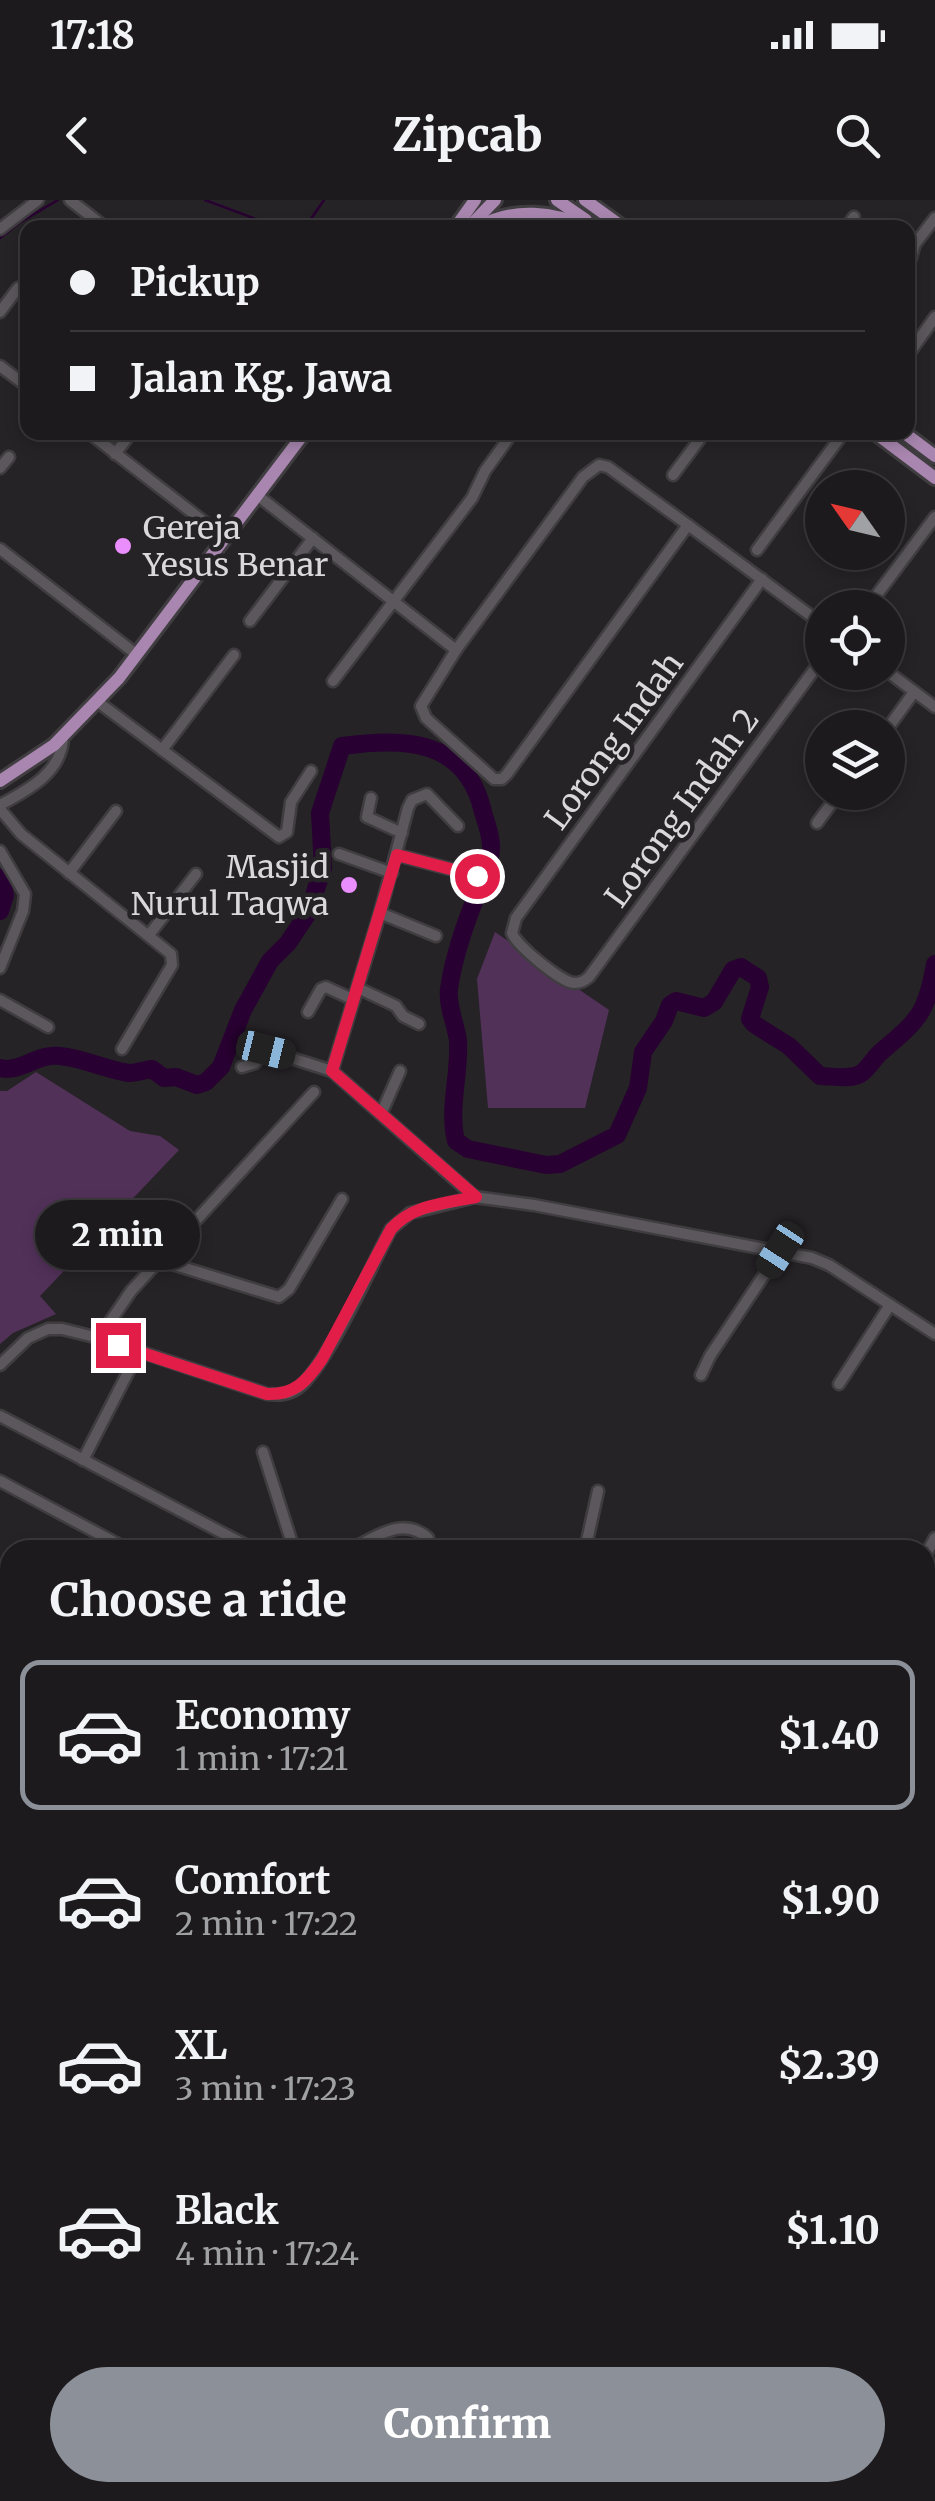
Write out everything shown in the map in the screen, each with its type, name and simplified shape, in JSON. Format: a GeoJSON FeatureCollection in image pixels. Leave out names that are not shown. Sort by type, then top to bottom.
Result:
{"type":"FeatureCollection","features":[{"type":"Feature","properties":{"kind":"main road"},"geometry":{"type":"LineString","coordinates":[[479,220],[495,200]]}},
{"type":"Feature","properties":{"kind":"main road"},"geometry":{"type":"LineString","coordinates":[[557,200],[583,220]]}},
{"type":"Feature","properties":{"kind":"main road"},"geometry":{"type":"LineString","coordinates":[[585,200],[613,220]]}},
{"type":"Feature","properties":{"kind":"main road"},"geometry":{"type":"LineString","coordinates":[[491,220],[521,213],[567,220]]}},
{"type":"Feature","properties":{"kind":"main road"},"geometry":{"type":"LineString","coordinates":[[0,781],[64,736],[98,702],[299,440]]}},
{"type":"Feature","properties":{"kind":"main road"},"geometry":{"type":"LineString","coordinates":[[885,440],[935,478]]}},
{"type":"Feature","properties":{"kind":"main road"},"geometry":{"type":"LineString","coordinates":[[914,440],[935,456]]}},
{"type":"Feature","properties":{"kind":"street"},"geometry":{"type":"LineString","coordinates":[[0,229],[38,200]]}},
{"type":"Feature","properties":{"kind":"street"},"geometry":{"type":"LineString","coordinates":[[70,200],[96,220]]}},
{"type":"Feature","properties":{"kind":"street"},"geometry":{"type":"LineString","coordinates":[[915,244],[935,218]]}},
{"type":"Feature","properties":{"kind":"street"},"geometry":{"type":"LineString","coordinates":[[0,312],[18,288]]}},
{"type":"Feature","properties":{"kind":"street"},"geometry":{"type":"LineString","coordinates":[[915,345],[935,317]]}},
{"type":"Feature","properties":{"kind":"street"},"geometry":{"type":"LineString","coordinates":[[98,440],[225,538]]}},
{"type":"Feature","properties":{"kind":"street"},"geometry":{"type":"LineString","coordinates":[[116,454],[126,440]]}},
{"type":"Feature","properties":{"kind":"street"},"geometry":{"type":"LineString","coordinates":[[333,681],[472,498],[507,440]]}},
{"type":"Feature","properties":{"kind":"street"},"geometry":{"type":"LineString","coordinates":[[673,475],[699,440]]}},
{"type":"Feature","properties":{"kind":"street"},"geometry":{"type":"LineString","coordinates":[[757,550],[838,440]]}},
{"type":"Feature","properties":{"kind":"street"},"geometry":{"type":"LineString","coordinates":[[0,468],[9,456]]}},
{"type":"Feature","properties":{"kind":"street"},"geometry":{"type":"LineString","coordinates":[[688,525],[502,779],[489,776],[422,712],[423,700],[456,650],[590,469],[598,465],[608,467],[688,525],[762,579],[805,611]]}},
{"type":"Feature","properties":{"kind":"street"},"geometry":{"type":"LineString","coordinates":[[258,495],[456,650]]}},
{"type":"Feature","properties":{"kind":"street"},"geometry":{"type":"LineString","coordinates":[[880,590],[935,517]]}},
{"type":"Feature","properties":{"kind":"street"},"geometry":{"type":"LineString","coordinates":[[250,621],[313,538]]}},
{"type":"Feature","properties":{"kind":"street"},"geometry":{"type":"LineString","coordinates":[[0,549],[136,654]]}},
{"type":"Feature","properties":{"kind":"street","name":"Lorong Indah"},"geometry":{"type":"LineString","coordinates":[[578,983],[568,981],[520,947],[512,933],[516,918],[762,579]]}},
{"type":"Feature","properties":{"kind":"street"},"geometry":{"type":"LineString","coordinates":[[162,750],[234,655]]}},
{"type":"Feature","properties":{"kind":"street","name":"Lorong Indah 2"},"geometry":{"type":"LineString","coordinates":[[578,983],[589,977],[805,682]]}},
{"type":"Feature","properties":{"kind":"street"},"geometry":{"type":"LineString","coordinates":[[905,685],[935,707]]}},
{"type":"Feature","properties":{"kind":"street"},"geometry":{"type":"LineString","coordinates":[[901,710],[914,692]]}},
{"type":"Feature","properties":{"kind":"street"},"geometry":{"type":"LineString","coordinates":[[98,702],[279,837],[288,832],[291,802],[311,771]]}},
{"type":"Feature","properties":{"kind":"street"},"geometry":{"type":"LineString","coordinates":[[64,736],[63,749],[46,775],[0,807],[21,834],[171,954],[172,966],[122,1049]]}},
{"type":"Feature","properties":{"kind":"street"},"geometry":{"type":"LineString","coordinates":[[332,1071],[412,800],[427,794],[458,826]]}},
{"type":"Feature","properties":{"kind":"street"},"geometry":{"type":"LineString","coordinates":[[371,798],[367,817],[402,833]]}},
{"type":"Feature","properties":{"kind":"street"},"geometry":{"type":"LineString","coordinates":[[817,823],[827,810]]}},
{"type":"Feature","properties":{"kind":"street"},"geometry":{"type":"LineString","coordinates":[[69,873],[116,811]]}},
{"type":"Feature","properties":{"kind":"street"},"geometry":{"type":"LineString","coordinates":[[0,851],[26,894],[0,968]]}},
{"type":"Feature","properties":{"kind":"street"},"geometry":{"type":"LineString","coordinates":[[339,854],[392,873]]}},
{"type":"Feature","properties":{"kind":"street"},"geometry":{"type":"LineString","coordinates":[[397,855],[477,876]]}},
{"type":"Feature","properties":{"kind":"street"},"geometry":{"type":"LineString","coordinates":[[149,936],[196,874]]}},
{"type":"Feature","properties":{"kind":"street"},"geometry":{"type":"LineString","coordinates":[[380,913],[436,936]]}},
{"type":"Feature","properties":{"kind":"street"},"geometry":{"type":"LineString","coordinates":[[308,1012],[326,987],[396,1006],[403,1016],[419,1024]]}},
{"type":"Feature","properties":{"kind":"street"},"geometry":{"type":"LineString","coordinates":[[0,1000],[48,1027]]}},
{"type":"Feature","properties":{"kind":"street"},"geometry":{"type":"LineString","coordinates":[[242,1067],[255,1063],[266,1050],[332,1071],[476,1197]]}},
{"type":"Feature","properties":{"kind":"street"},"geometry":{"type":"LineString","coordinates":[[380,1114],[400,1071]]}},
{"type":"Feature","properties":{"kind":"street"},"geometry":{"type":"LineString","coordinates":[[99,1338],[131,1291],[314,1092]]}},
{"type":"Feature","properties":{"kind":"street"},"geometry":{"type":"LineString","coordinates":[[0,1365],[28,1338],[48,1329],[99,1338],[267,1394],[292,1392],[322,1359],[391,1229],[401,1218],[421,1208],[476,1197],[780,1250],[829,1265],[935,1334]]}},
{"type":"Feature","properties":{"kind":"street"},"geometry":{"type":"LineString","coordinates":[[159,1260],[279,1298],[289,1289],[342,1199]]}},
{"type":"Feature","properties":{"kind":"street"},"geometry":{"type":"LineString","coordinates":[[701,1375],[780,1250]]}},
{"type":"Feature","properties":{"kind":"street"},"geometry":{"type":"LineString","coordinates":[[838,1384],[890,1305]]}},
{"type":"Feature","properties":{"kind":"street"},"geometry":{"type":"LineString","coordinates":[[83,1460],[138,1352]]}},
{"type":"Feature","properties":{"kind":"street"},"geometry":{"type":"LineString","coordinates":[[0,1416],[236,1540]]}},
{"type":"Feature","properties":{"kind":"street"},"geometry":{"type":"LineString","coordinates":[[264,1452],[290,1540]]}},
{"type":"Feature","properties":{"kind":"street"},"geometry":{"type":"LineString","coordinates":[[0,1481],[110,1540]]}},
{"type":"Feature","properties":{"kind":"street"},"geometry":{"type":"LineString","coordinates":[[587,1540],[598,1490]]}},
{"type":"Feature","properties":{"kind":"street"},"geometry":{"type":"LineString","coordinates":[[370,1540],[399,1526],[420,1531],[428,1540]]}},
{"type":"Feature","properties":{"kind":"shaded area"},"geometry":{"type":"Polygon","coordinates":[[[495,932],[609,1010],[585,1108],[488,1108],[477,979],[495,932]]]}},
{"type":"Feature","properties":{"kind":"shaded area"},"geometry":{"type":"Polygon","coordinates":[[[36,1072],[130,1131],[160,1136],[179,1150],[40,1296],[56,1314],[13,1333],[0,1344],[0,1091],[7,1091],[36,1072]]]}},
{"type":"Feature","properties":{"kind":"waterway"},"geometry":{"type":"LineString","coordinates":[[24,220],[58,200]]}},
{"type":"Feature","properties":{"kind":"waterway"},"geometry":{"type":"LineString","coordinates":[[205,200],[259,220]]}},
{"type":"Feature","properties":{"kind":"waterway"},"geometry":{"type":"LineString","coordinates":[[310,220],[324,200]]}},
{"type":"Feature","properties":{"kind":"waterway"},"geometry":{"type":"LineString","coordinates":[[0,238],[20,222]]}},
{"type":"Feature","properties":{"kind":"waterway"},"geometry":{"type":"LineString","coordinates":[[0,1068],[60,1056],[132,1073],[152,1069],[164,1078],[176,1077],[197,1085],[206,1082],[221,1067],[243,1010],[270,961],[308,913],[323,868],[320,813],[342,746],[409,744],[447,756],[463,769],[483,812],[491,840],[490,856],[461,937],[449,989],[458,1041],[454,1129],[456,1141],[468,1149],[546,1165],[560,1164],[617,1135],[638,1088],[643,1052],[670,1005],[676,1001],[704,1008],[714,1002],[733,970],[741,967],[758,978],[760,987],[750,1019],[754,1024],[789,1046],[820,1076],[856,1076],[919,1014],[929,993],[935,964]]}},
{"type":"Feature","properties":{"kind":"waterway"},"geometry":{"type":"LineString","coordinates":[[0,878],[5,895],[0,911]]}},
{"type":"Feature","properties":{"kind":"place","name":"Gereja Yesus Benar"},"geometry":{"type":"Point","coordinates":[123,546]}},
{"type":"Feature","properties":{"kind":"place","name":"Masjid Nurul Taqwa"},"geometry":{"type":"Point","coordinates":[349,885]}},
{"type":"Feature","properties":{"kind":"route"},"geometry":{"type":"LineString","coordinates":[[118,1345],[267,1394],[292,1392],[322,1359],[391,1229],[401,1218],[421,1208],[476,1197],[332,1071],[397,855],[477,876]]}}]}
